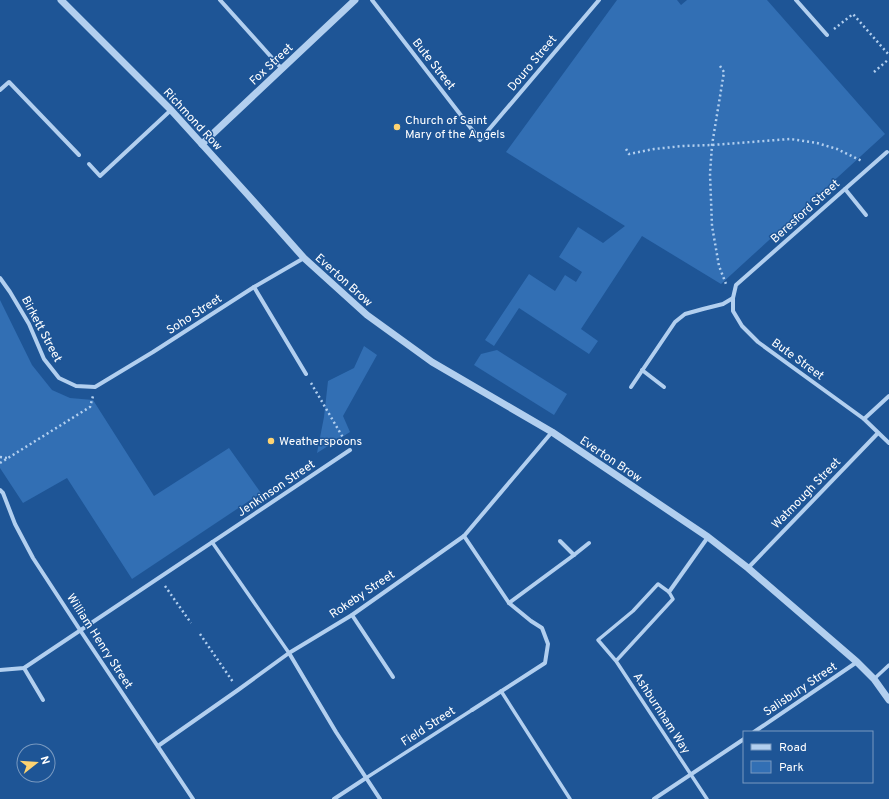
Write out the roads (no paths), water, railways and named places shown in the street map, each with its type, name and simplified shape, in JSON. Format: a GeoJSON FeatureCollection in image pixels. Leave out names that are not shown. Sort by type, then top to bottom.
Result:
{"type":"FeatureCollection","features":[{"type":"Feature","properties":{"kind":"street","name":"Richmond Row"},"geometry":{"type":"LineString","coordinates":[[61,0],[171,110],[304,258]]}},
{"type":"Feature","properties":{"kind":"street"},"geometry":{"type":"LineString","coordinates":[[220,0],[282,69]]}},
{"type":"Feature","properties":{"kind":"street","name":"Fox Street"},"geometry":{"type":"LineString","coordinates":[[202,144],[356,0]]}},
{"type":"Feature","properties":{"kind":"street","name":"Bute Street"},"geometry":{"type":"LineString","coordinates":[[372,0],[480,140]]}},
{"type":"Feature","properties":{"kind":"street","name":"Douro Street"},"geometry":{"type":"LineString","coordinates":[[480,140],[599,0]]}},
{"type":"Feature","properties":{"kind":"street"},"geometry":{"type":"LineString","coordinates":[[796,0],[827,35]]}},
{"type":"Feature","properties":{"kind":"street"},"geometry":{"type":"LineString","coordinates":[[0,90],[9,82],[79,155]]}},
{"type":"Feature","properties":{"kind":"street"},"geometry":{"type":"LineString","coordinates":[[89,164],[100,176],[171,110]]}},
{"type":"Feature","properties":{"kind":"street","name":"Beresford Street"},"geometry":{"type":"LineString","coordinates":[[736,285],[887,152]]}},
{"type":"Feature","properties":{"kind":"street"},"geometry":{"type":"LineString","coordinates":[[845,189],[866,215]]}},
{"type":"Feature","properties":{"kind":"street","name":"Soho Street"},"geometry":{"type":"LineString","coordinates":[[95,387],[154,352],[254,287],[304,258]]}},
{"type":"Feature","properties":{"kind":"street","name":"Everton Brow"},"geometry":{"type":"LineString","coordinates":[[304,258],[367,315],[432,362],[552,432],[708,537],[748,568],[857,662],[874,679],[889,700]]}},
{"type":"Feature","properties":{"kind":"street","name":"Birkett Street"},"geometry":{"type":"LineString","coordinates":[[0,278],[29,324],[44,359],[59,378],[76,386],[95,387]]}},
{"type":"Feature","properties":{"kind":"street","name":"Bute Street"},"geometry":{"type":"LineString","coordinates":[[736,285],[733,298],[733,311],[742,326],[758,342],[864,419],[889,443]]}},
{"type":"Feature","properties":{"kind":"street"},"geometry":{"type":"LineString","coordinates":[[254,287],[306,374]]}},
{"type":"Feature","properties":{"kind":"street"},"geometry":{"type":"LineString","coordinates":[[631,387],[675,322],[685,314],[723,304],[733,298]]}},
{"type":"Feature","properties":{"kind":"street"},"geometry":{"type":"LineString","coordinates":[[642,370],[664,387]]}},
{"type":"Feature","properties":{"kind":"street"},"geometry":{"type":"LineString","coordinates":[[864,419],[889,396]]}},
{"type":"Feature","properties":{"kind":"street","name":"Rokeby Street"},"geometry":{"type":"LineString","coordinates":[[158,746],[289,653],[352,615],[464,536],[552,432]]}},
{"type":"Feature","properties":{"kind":"street","name":"Watmough Street"},"geometry":{"type":"LineString","coordinates":[[748,568],[878,433]]}},
{"type":"Feature","properties":{"kind":"street","name":"Jenkinson Street"},"geometry":{"type":"LineString","coordinates":[[24,668],[350,450]]}},
{"type":"Feature","properties":{"kind":"street","name":"William Henry Street"},"geometry":{"type":"LineString","coordinates":[[0,490],[3,493],[15,524],[33,558],[193,799]]}},
{"type":"Feature","properties":{"kind":"street"},"geometry":{"type":"LineString","coordinates":[[464,536],[509,603],[589,543]]}},
{"type":"Feature","properties":{"kind":"street"},"geometry":{"type":"LineString","coordinates":[[616,662],[674,599],[669,592],[708,537]]}},
{"type":"Feature","properties":{"kind":"street"},"geometry":{"type":"LineString","coordinates":[[560,541],[574,555]]}},
{"type":"Feature","properties":{"kind":"street"},"geometry":{"type":"LineString","coordinates":[[212,542],[289,653],[336,732],[380,799]]}},
{"type":"Feature","properties":{"kind":"street","name":"Ashburnham Way"},"geometry":{"type":"LineString","coordinates":[[669,592],[658,584],[633,611],[598,640],[616,662],[691,775]]}},
{"type":"Feature","properties":{"kind":"street","name":"Field Street"},"geometry":{"type":"LineString","coordinates":[[366,778],[544,663],[548,644],[542,628],[509,603]]}},
{"type":"Feature","properties":{"kind":"street"},"geometry":{"type":"LineString","coordinates":[[352,615],[393,677]]}},
{"type":"Feature","properties":{"kind":"street","name":"Salisbury Street"},"geometry":{"type":"LineString","coordinates":[[755,731],[857,662]]}},
{"type":"Feature","properties":{"kind":"street"},"geometry":{"type":"LineString","coordinates":[[874,679],[889,665]]}},
{"type":"Feature","properties":{"kind":"street"},"geometry":{"type":"LineString","coordinates":[[0,670],[24,668],[43,700]]}},
{"type":"Feature","properties":{"kind":"street"},"geometry":{"type":"LineString","coordinates":[[500,691],[570,799]]}},
{"type":"Feature","properties":{"kind":"street"},"geometry":{"type":"LineString","coordinates":[[654,799],[743,740]]}},
{"type":"Feature","properties":{"kind":"street"},"geometry":{"type":"LineString","coordinates":[[691,775],[707,799]]}},
{"type":"Feature","properties":{"kind":"street"},"geometry":{"type":"LineString","coordinates":[[334,799],[366,778]]}},
{"type":"Feature","properties":{"kind":"place","name":"Church of Saint Mary of the Angels"},"geometry":{"type":"Point","coordinates":[397,127]}},
{"type":"Feature","properties":{"kind":"place","name":"Weatherspoons"},"geometry":{"type":"Point","coordinates":[271,441]}}]}
